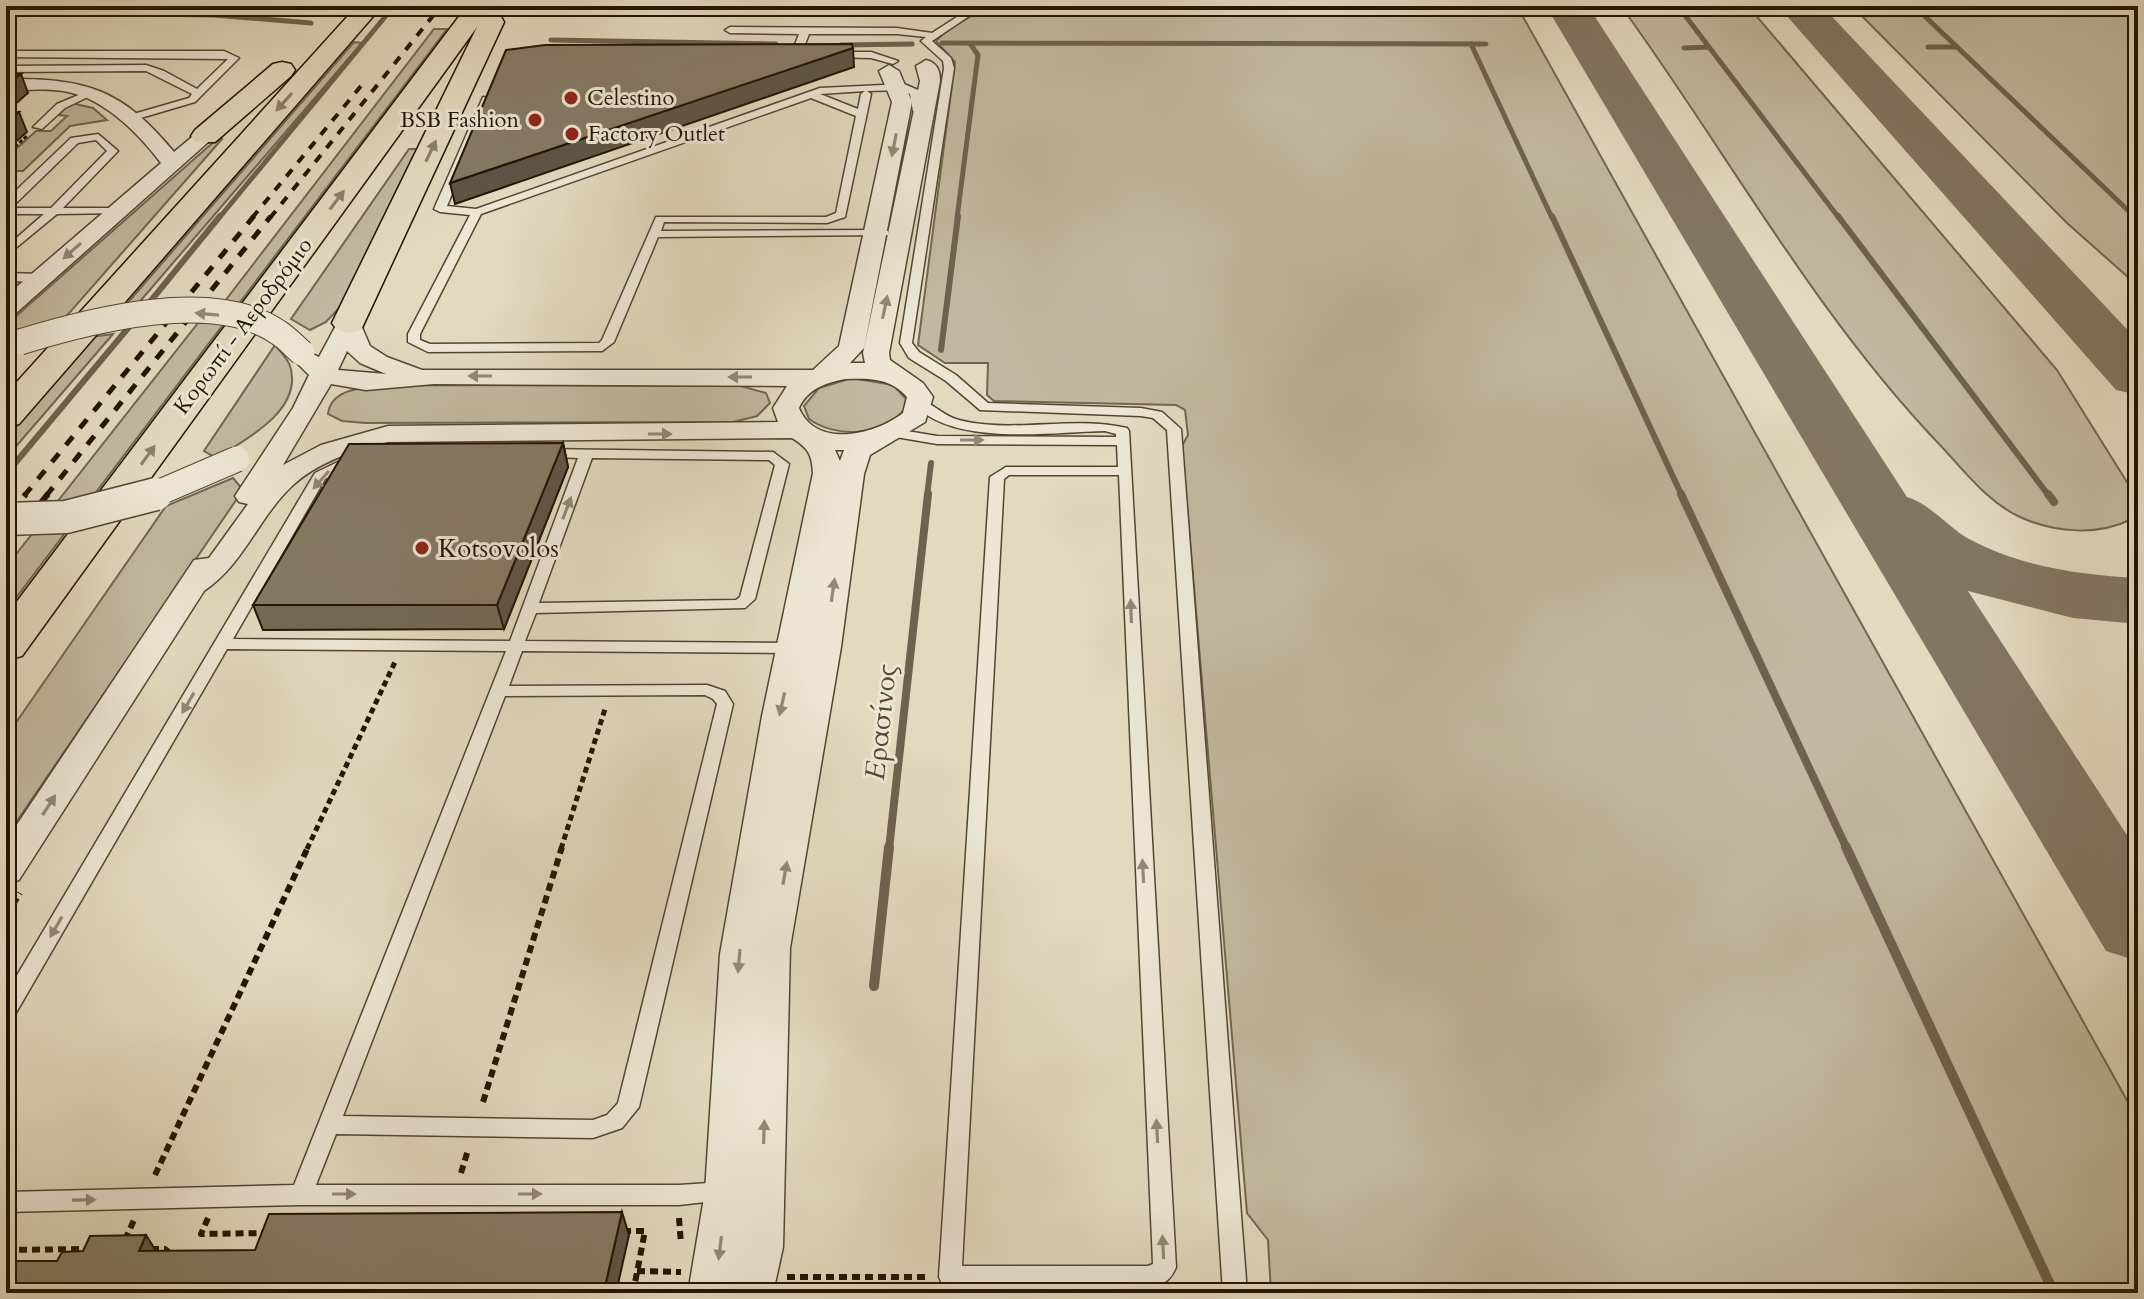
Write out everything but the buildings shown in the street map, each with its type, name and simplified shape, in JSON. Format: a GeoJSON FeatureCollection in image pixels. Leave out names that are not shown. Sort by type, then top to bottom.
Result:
{"type":"FeatureCollection","features":[{"type":"Feature","properties":{"kind":"highway"},"geometry":{"type":"LineString","coordinates":[[205,136],[351,6]]}},
{"type":"Feature","properties":{"kind":"highway"},"geometry":{"type":"LineString","coordinates":[[6,416],[370,6]]}},
{"type":"Feature","properties":{"kind":"highway","name":"Κορωπί - Αεροδρόμιο"},"geometry":{"type":"LineString","coordinates":[[6,646],[480,6]]}},
{"type":"Feature","properties":{"kind":"highway"},"geometry":{"type":"LineString","coordinates":[[349,323],[501,6]]}},
{"type":"Feature","properties":{"kind":"highway"},"geometry":{"type":"LineString","coordinates":[[6,679],[29,648],[51,585]]}},
{"type":"Feature","properties":{"kind":"street"},"geometry":{"type":"LineString","coordinates":[[764,1285],[760,1247],[744,1191],[739,954],[779,716],[810,648],[853,461],[857,451],[916,416],[921,404],[912,385],[878,363],[876,353],[931,76],[926,66],[911,74],[893,73],[902,102],[851,348],[820,377],[795,392],[787,403],[789,420],[806,434],[826,458],[810,648]]}},
{"type":"Feature","properties":{"kind":"street"},"geometry":{"type":"LineString","coordinates":[[6,85],[68,86],[91,93],[157,142],[173,164]]}},
{"type":"Feature","properties":{"kind":"street"},"geometry":{"type":"LineString","coordinates":[[157,142],[168,144],[205,136]]}},
{"type":"Feature","properties":{"kind":"street"},"geometry":{"type":"LineString","coordinates":[[6,309],[205,136]]}},
{"type":"Feature","properties":{"kind":"street"},"geometry":{"type":"LineString","coordinates":[[13,345],[104,319],[197,313],[260,324],[285,337],[321,372],[374,381],[434,376],[820,377],[859,370],[894,376]]}},
{"type":"Feature","properties":{"kind":"street"},"geometry":{"type":"LineString","coordinates":[[14,880],[194,584],[306,408],[321,372],[349,323]]}},
{"type":"Feature","properties":{"kind":"street"},"geometry":{"type":"LineString","coordinates":[[349,323],[350,341],[369,357],[393,367],[434,376]]}},
{"type":"Feature","properties":{"kind":"street"},"geometry":{"type":"LineString","coordinates":[[6,519],[52,518],[130,502],[180,485],[285,438],[337,433],[381,444]]}},
{"type":"Feature","properties":{"kind":"street"},"geometry":{"type":"LineString","coordinates":[[194,584],[218,567],[280,481],[291,471],[334,450],[381,444],[727,433],[806,434],[839,442],[887,435]]}},
{"type":"Feature","properties":{"kind":"street"},"geometry":{"type":"LineString","coordinates":[[704,1283],[744,1191]]}},
{"type":"Feature","properties":{"kind":"lane"},"geometry":{"type":"LineString","coordinates":[[980,6],[930,35],[926,41],[948,60],[949,68],[906,343],[914,355],[951,378],[985,407],[1141,412],[1157,415],[1174,429],[1235,1293]]}},
{"type":"Feature","properties":{"kind":"lane"},"geometry":{"type":"LineString","coordinates":[[730,30],[897,31],[930,35]]}},
{"type":"Feature","properties":{"kind":"lane"},"geometry":{"type":"LineString","coordinates":[[796,55],[805,31]]}},
{"type":"Feature","properties":{"kind":"lane"},"geometry":{"type":"LineString","coordinates":[[6,54],[233,56],[234,61],[200,93],[183,104],[127,119]]}},
{"type":"Feature","properties":{"kind":"lane"},"geometry":{"type":"LineString","coordinates":[[780,55],[863,55],[893,73],[915,92],[917,109],[923,112]]}},
{"type":"Feature","properties":{"kind":"lane"},"geometry":{"type":"LineString","coordinates":[[6,69],[146,68],[163,72],[186,90],[200,93]]}},
{"type":"Feature","properties":{"kind":"lane"},"geometry":{"type":"LineString","coordinates":[[493,84],[439,204],[440,209],[477,212],[810,94],[893,73]]}},
{"type":"Feature","properties":{"kind":"lane"},"geometry":{"type":"LineString","coordinates":[[38,127],[61,106],[91,93]]}},
{"type":"Feature","properties":{"kind":"lane"},"geometry":{"type":"LineString","coordinates":[[810,94],[863,115]]}},
{"type":"Feature","properties":{"kind":"lane"},"geometry":{"type":"LineString","coordinates":[[477,212],[414,334],[414,342],[419,346],[602,347],[608,342],[660,219],[835,218],[841,215],[866,94]]}},
{"type":"Feature","properties":{"kind":"lane"},"geometry":{"type":"LineString","coordinates":[[6,209],[75,140],[98,137],[113,151],[53,212],[6,253]]}},
{"type":"Feature","properties":{"kind":"lane"},"geometry":{"type":"LineString","coordinates":[[6,209],[118,211]]}},
{"type":"Feature","properties":{"kind":"lane"},"geometry":{"type":"LineString","coordinates":[[653,234],[900,232]]}},
{"type":"Feature","properties":{"kind":"lane"},"geometry":{"type":"LineString","coordinates":[[6,277],[41,278]]}},
{"type":"Feature","properties":{"kind":"lane"},"geometry":{"type":"LineString","coordinates":[[921,404],[929,414],[967,427],[1113,427],[1122,431],[1126,471],[1165,1267],[1160,1274],[1148,1277],[950,1277],[997,477],[1006,471],[1126,471]]}},
{"type":"Feature","properties":{"kind":"lane"},"geometry":{"type":"LineString","coordinates":[[887,435],[937,440],[1124,441]]}},
{"type":"Feature","properties":{"kind":"lane"},"geometry":{"type":"LineString","coordinates":[[6,1012],[320,476],[381,444]]}},
{"type":"Feature","properties":{"kind":"lane"},"geometry":{"type":"LineString","coordinates":[[526,453],[773,456],[782,464],[779,488],[747,599],[731,607],[530,608]]}},
{"type":"Feature","properties":{"kind":"lane"},"geometry":{"type":"LineString","coordinates":[[301,1195],[499,691],[587,453]]}},
{"type":"Feature","properties":{"kind":"lane"},"geometry":{"type":"LineString","coordinates":[[223,644],[810,648]]}},
{"type":"Feature","properties":{"kind":"lane"},"geometry":{"type":"LineString","coordinates":[[329,1125],[593,1129],[614,1122],[628,1107],[725,704],[719,695],[707,690],[499,691]]}},
{"type":"Feature","properties":{"kind":"lane"},"geometry":{"type":"LineString","coordinates":[[6,1202],[301,1195],[679,1195],[744,1191]]}},
{"type":"Feature","properties":{"kind":"path"},"geometry":{"type":"LineString","coordinates":[[6,155],[38,127]]}},
{"type":"Feature","properties":{"kind":"path"},"geometry":{"type":"LineString","coordinates":[[144,1199],[405,644]]}},
{"type":"Feature","properties":{"kind":"path"},"geometry":{"type":"LineString","coordinates":[[483,1102],[606,704]]}},
{"type":"Feature","properties":{"kind":"path"},"geometry":{"type":"LineString","coordinates":[[6,916],[14,880]]}},
{"type":"Feature","properties":{"kind":"path"},"geometry":{"type":"LineString","coordinates":[[461,1173],[469,1145]]}},
{"type":"Feature","properties":{"kind":"path"},"geometry":{"type":"LineString","coordinates":[[122,1213],[137,1213],[120,1249],[165,1249],[179,1265]]}},
{"type":"Feature","properties":{"kind":"path"},"geometry":{"type":"LineString","coordinates":[[195,1213],[210,1213],[201,1234],[269,1233]]}},
{"type":"Feature","properties":{"kind":"path"},"geometry":{"type":"LineString","coordinates":[[614,1231],[645,1231],[633,1293]]}},
{"type":"Feature","properties":{"kind":"path"},"geometry":{"type":"LineString","coordinates":[[6,1250],[105,1249]]}},
{"type":"Feature","properties":{"kind":"path"},"geometry":{"type":"LineString","coordinates":[[147,1259],[161,1259]]}},
{"type":"Feature","properties":{"kind":"path"},"geometry":{"type":"LineString","coordinates":[[637,1271],[704,1283]]}},
{"type":"Feature","properties":{"kind":"path"},"geometry":{"type":"LineString","coordinates":[[764,1285],[950,1277]]}},
{"type":"Feature","properties":{"kind":"shaded area"},"geometry":{"type":"Polygon","coordinates":[[[988,6],[1517,6],[2138,1120],[2138,1293],[1271,1293],[1268,1240],[1247,1213],[1182,446],[1188,435],[1185,410],[1176,405],[994,401],[987,395],[988,363],[945,363],[918,345],[955,62],[936,41],[946,31],[988,6]]]}},
{"type":"Feature","properties":{"kind":"shaded area"},"geometry":{"type":"Polygon","coordinates":[[[1621,6],[1748,6],[2057,370],[2135,495],[2138,509],[2132,519],[2091,530],[2047,526],[2008,511],[1976,485],[1851,341],[1621,6]]]}},
{"type":"Feature","properties":{"kind":"shaded area"},"geometry":{"type":"Polygon","coordinates":[[[1852,6],[2138,6],[2138,286],[2067,223],[1852,6]]]}},
{"type":"Feature","properties":{"kind":"shaded area"},"geometry":{"type":"Polygon","coordinates":[[[434,29],[447,29],[6,611],[6,567],[198,323],[208,323],[434,29]]]}},
{"type":"Feature","properties":{"kind":"shaded area"},"geometry":{"type":"Polygon","coordinates":[[[354,42],[362,43],[136,306],[124,307],[354,42]]]}},
{"type":"Feature","properties":{"kind":"shaded area"},"geometry":{"type":"Polygon","coordinates":[[[71,103],[93,108],[107,120],[70,126],[23,171],[6,171],[6,158],[36,131],[51,131],[67,116],[58,115],[71,103]]]}},
{"type":"Feature","properties":{"kind":"shaded area"},"geometry":{"type":"Polygon","coordinates":[[[218,138],[222,139],[64,319],[6,339],[6,325],[218,138]]]}},
{"type":"Feature","properties":{"kind":"shaded area"},"geometry":{"type":"Polygon","coordinates":[[[409,149],[417,149],[341,306],[326,322],[310,330],[291,319],[409,149]]]}},
{"type":"Feature","properties":{"kind":"shaded area"},"geometry":{"type":"Polygon","coordinates":[[[113,334],[6,458],[6,439],[91,337],[113,334]]]}},
{"type":"Feature","properties":{"kind":"shaded area"},"geometry":{"type":"Polygon","coordinates":[[[275,345],[289,363],[292,382],[280,410],[256,433],[216,458],[204,451],[275,345]]]}},
{"type":"Feature","properties":{"kind":"shaded area"},"geometry":{"type":"Polygon","coordinates":[[[852,378],[893,385],[906,399],[904,410],[884,425],[858,432],[832,429],[809,419],[804,406],[819,388],[852,378]]]}},
{"type":"Feature","properties":{"kind":"shaded area"},"geometry":{"type":"Polygon","coordinates":[[[386,385],[741,386],[766,393],[770,403],[757,416],[733,422],[365,423],[342,421],[328,414],[331,405],[342,394],[386,385]]]}},
{"type":"Feature","properties":{"kind":"shaded area"},"geometry":{"type":"Polygon","coordinates":[[[233,478],[243,490],[6,837],[6,737],[166,506],[233,478]]]}},
{"type":"Feature","properties":{"kind":"waterway"},"geometry":{"type":"LineString","coordinates":[[219,218],[394,6]]}},
{"type":"Feature","properties":{"kind":"waterway","name":"Ερασίνος"},"geometry":{"type":"LineString","coordinates":[[1678,6],[1709,47]]}},
{"type":"Feature","properties":{"kind":"waterway"},"geometry":{"type":"LineString","coordinates":[[1914,6],[1957,47]]}},
{"type":"Feature","properties":{"kind":"waterway"},"geometry":{"type":"LineString","coordinates":[[6,12],[214,15],[311,23]]}},
{"type":"Feature","properties":{"kind":"waterway","name":"Ερασίνος"},"geometry":{"type":"LineString","coordinates":[[551,40],[776,44]]}},
{"type":"Feature","properties":{"kind":"waterway","name":"Ερασίνος"},"geometry":{"type":"LineString","coordinates":[[942,43],[1486,44]]}},
{"type":"Feature","properties":{"kind":"waterway","name":"Ερασίνος"},"geometry":{"type":"LineString","coordinates":[[841,45],[912,44]]}},
{"type":"Feature","properties":{"kind":"waterway"},"geometry":{"type":"LineString","coordinates":[[1471,44],[1552,218]]}},
{"type":"Feature","properties":{"kind":"waterway","name":"Ερασίνος"},"geometry":{"type":"LineString","coordinates":[[957,218],[978,55],[971,45]]}},
{"type":"Feature","properties":{"kind":"waterway"},"geometry":{"type":"LineString","coordinates":[[1684,48],[1709,47]]}},
{"type":"Feature","properties":{"kind":"waterway"},"geometry":{"type":"LineString","coordinates":[[1709,47],[1839,218]]}},
{"type":"Feature","properties":{"kind":"waterway"},"geometry":{"type":"LineString","coordinates":[[1928,47],[1957,47]]}},
{"type":"Feature","properties":{"kind":"waterway"},"geometry":{"type":"LineString","coordinates":[[1957,47],[2136,218]]}},
{"type":"Feature","properties":{"kind":"waterway"},"geometry":{"type":"LineString","coordinates":[[145,308],[220,216]]}},
{"type":"Feature","properties":{"kind":"waterway","name":"Ερασίνος"},"geometry":{"type":"LineString","coordinates":[[941,350],[958,216]]}},
{"type":"Feature","properties":{"kind":"waterway"},"geometry":{"type":"LineString","coordinates":[[1552,216],[1682,496]]}},
{"type":"Feature","properties":{"kind":"waterway"},"geometry":{"type":"LineString","coordinates":[[1838,216],[2049,496]]}},
{"type":"Feature","properties":{"kind":"waterway"},"geometry":{"type":"LineString","coordinates":[[6,474],[134,321]]}},
{"type":"Feature","properties":{"kind":"waterway","name":"Ερασίνος"},"geometry":{"type":"LineString","coordinates":[[927,496],[931,463]]}},
{"type":"Feature","properties":{"kind":"waterway","name":"Ερασίνος"},"geometry":{"type":"LineString","coordinates":[[889,849],[928,494]]}},
{"type":"Feature","properties":{"kind":"waterway"},"geometry":{"type":"LineString","coordinates":[[1681,494],[1847,849]]}},
{"type":"Feature","properties":{"kind":"waterway"},"geometry":{"type":"LineString","coordinates":[[2048,494],[2054,502]]}},
{"type":"Feature","properties":{"kind":"waterway","name":"Ερασίνος"},"geometry":{"type":"LineString","coordinates":[[874,986],[889,847]]}},
{"type":"Feature","properties":{"kind":"waterway"},"geometry":{"type":"LineString","coordinates":[[1846,847],[2054,1293]]}},
{"type":"Feature","properties":{"kind":"taxiway"},"geometry":{"type":"LineString","coordinates":[[1567,6],[2138,926]]}},
{"type":"Feature","properties":{"kind":"taxiway"},"geometry":{"type":"LineString","coordinates":[[1799,6],[2138,377]]}},
{"type":"Feature","properties":{"kind":"taxiway"},"geometry":{"type":"LineString","coordinates":[[1891,514],[1944,553],[2006,580],[2073,596],[2138,601]]}},
{"type":"Feature","properties":{"kind":"railway"},"geometry":{"type":"LineString","coordinates":[[270,218],[441,6]]}},
{"type":"Feature","properties":{"kind":"railway"},"geometry":{"type":"LineString","coordinates":[[252,218],[361,86]]}},
{"type":"Feature","properties":{"kind":"railway"},"geometry":{"type":"LineString","coordinates":[[24,496],[254,216]]}},
{"type":"Feature","properties":{"kind":"railway"},"geometry":{"type":"LineString","coordinates":[[46,496],[271,216]]}},
{"type":"Feature","properties":{"kind":"railway"},"geometry":{"type":"LineString","coordinates":[[6,518],[26,494]]}},
{"type":"Feature","properties":{"kind":"railway"},"geometry":{"type":"LineString","coordinates":[[6,546],[48,494]]}},
{"type":"Feature","properties":{"kind":"place","name":"Celestino"},"geometry":{"type":"Point","coordinates":[571,98]}},
{"type":"Feature","properties":{"kind":"place","name":"BSB Fashion"},"geometry":{"type":"Point","coordinates":[535,120]}},
{"type":"Feature","properties":{"kind":"place","name":"Factory Outlet"},"geometry":{"type":"Point","coordinates":[572,134]}},
{"type":"Feature","properties":{"kind":"place","name":"Kotsovolos"},"geometry":{"type":"Point","coordinates":[422,548]}}]}
